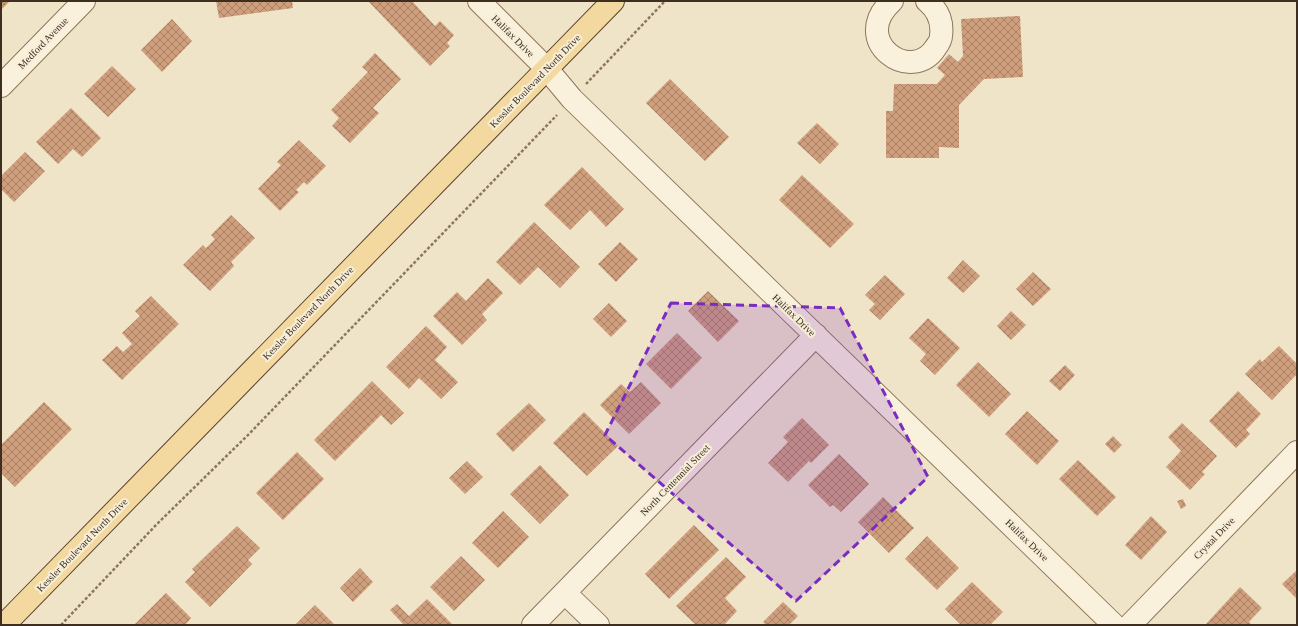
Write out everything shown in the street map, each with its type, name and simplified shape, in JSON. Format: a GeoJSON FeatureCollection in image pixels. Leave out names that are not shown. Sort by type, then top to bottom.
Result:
{"type":"FeatureCollection","features":[{"type":"Feature","properties":{"kind":"main road","name":"Kessler Boulevard North Drive"},"geometry":{"type":"LineString","coordinates":[[4,625],[612,1]]}},
{"type":"Feature","properties":{"kind":"street","name":"Medford Avenue"},"geometry":{"type":"LineString","coordinates":[[1,86],[84,1]]}},
{"type":"Feature","properties":{"kind":"street","name":"Halifax Drive"},"geometry":{"type":"LineString","coordinates":[[478,1],[547,69],[572,99],[1114,625]]}},
{"type":"Feature","properties":{"kind":"street"},"geometry":{"type":"LineString","coordinates":[[892,1],[883,9],[877,24],[877,34],[881,45],[888,54],[905,62],[923,59],[933,52],[941,39],[942,28],[940,17],[935,8],[927,1]]}},
{"type":"Feature","properties":{"kind":"street","name":"North Centennial Street"},"geometry":{"type":"LineString","coordinates":[[534,625],[816,335]]}},
{"type":"Feature","properties":{"kind":"street","name":"Crystal Drive"},"geometry":{"type":"LineString","coordinates":[[1130,625],[1297,452]]}},
{"type":"Feature","properties":{"kind":"street"},"geometry":{"type":"LineString","coordinates":[[565,592],[598,625]]}},
{"type":"Feature","properties":{"kind":"path"},"geometry":{"type":"LineString","coordinates":[[61,625],[157,524],[249,434],[666,1]]}},
{"type":"Feature","properties":{"kind":"highlighted area"},"geometry":{"type":"Polygon","coordinates":[[[671,303],[840,308],[928,477],[796,601],[605,435],[671,303]]]}},
{"type":"Feature","properties":{"kind":"building"},"geometry":{"type":"Polygon","coordinates":[[[1,1],[10,1],[2,9],[1,1]]]}},
{"type":"Feature","properties":{"kind":"building"},"geometry":{"type":"Polygon","coordinates":[[[216,1],[292,1],[293,8],[219,18],[216,1]]]}},
{"type":"Feature","properties":{"kind":"building"},"geometry":{"type":"Polygon","coordinates":[[[368,1],[412,1],[435,26],[440,21],[454,35],[447,43],[450,46],[430,66],[368,1]]]}},
{"type":"Feature","properties":{"kind":"building"},"geometry":{"type":"Polygon","coordinates":[[[1020,16],[1023,77],[984,79],[959,105],[959,148],[939,147],[939,158],[886,158],[886,111],[893,111],[894,84],[937,84],[945,75],[937,68],[949,54],[958,62],[963,56],[961,19],[1020,16]]]}},
{"type":"Feature","properties":{"kind":"building"},"geometry":{"type":"Polygon","coordinates":[[[172,19],[192,41],[162,72],[141,50],[172,19]]]}},
{"type":"Feature","properties":{"kind":"building"},"geometry":{"type":"Polygon","coordinates":[[[375,53],[401,79],[373,108],[379,113],[350,143],[332,126],[339,118],[331,110],[368,72],[362,67],[375,53]]]}},
{"type":"Feature","properties":{"kind":"building"},"geometry":{"type":"Polygon","coordinates":[[[112,66],[136,89],[108,117],[84,94],[112,66]]]}},
{"type":"Feature","properties":{"kind":"building"},"geometry":{"type":"Polygon","coordinates":[[[670,79],[729,137],[705,161],[646,103],[670,79]]]}},
{"type":"Feature","properties":{"kind":"building"},"geometry":{"type":"Polygon","coordinates":[[[71,108],[101,138],[82,157],[73,149],[58,164],[36,142],[71,108]]]}},
{"type":"Feature","properties":{"kind":"building"},"geometry":{"type":"Polygon","coordinates":[[[817,123],[839,144],[820,164],[797,143],[817,123]]]}},
{"type":"Feature","properties":{"kind":"building"},"geometry":{"type":"Polygon","coordinates":[[[299,140],[326,166],[307,185],[304,182],[296,190],[299,192],[280,211],[258,189],[281,165],[277,162],[299,140]]]}},
{"type":"Feature","properties":{"kind":"building"},"geometry":{"type":"Polygon","coordinates":[[[25,152],[45,171],[14,202],[1,189],[1,176],[25,152]]]}},
{"type":"Feature","properties":{"kind":"building"},"geometry":{"type":"Polygon","coordinates":[[[582,167],[624,209],[606,227],[590,210],[570,230],[544,205],[582,167]]]}},
{"type":"Feature","properties":{"kind":"building"},"geometry":{"type":"Polygon","coordinates":[[[802,175],[854,224],[830,248],[779,200],[802,175]]]}},
{"type":"Feature","properties":{"kind":"building"},"geometry":{"type":"Polygon","coordinates":[[[231,215],[255,238],[231,262],[234,266],[210,291],[183,265],[203,245],[206,248],[215,239],[211,235],[231,215]]]}},
{"type":"Feature","properties":{"kind":"building"},"geometry":{"type":"Polygon","coordinates":[[[534,222],[580,267],[560,288],[538,267],[520,285],[496,262],[534,222]]]}},
{"type":"Feature","properties":{"kind":"building"},"geometry":{"type":"Polygon","coordinates":[[[620,242],[638,259],[616,282],[598,264],[620,242]]]}},
{"type":"Feature","properties":{"kind":"building"},"geometry":{"type":"Polygon","coordinates":[[[963,260],[980,276],[963,293],[947,278],[963,260]]]}},
{"type":"Feature","properties":{"kind":"building"},"geometry":{"type":"Polygon","coordinates":[[[1033,272],[1051,289],[1033,306],[1016,289],[1033,272]]]}},
{"type":"Feature","properties":{"kind":"building"},"geometry":{"type":"Polygon","coordinates":[[[885,275],[905,294],[880,320],[869,310],[875,304],[865,295],[885,275]]]}},
{"type":"Feature","properties":{"kind":"building"},"geometry":{"type":"Polygon","coordinates":[[[488,278],[503,293],[482,314],[487,320],[462,345],[433,316],[457,292],[466,301],[488,278]]]}},
{"type":"Feature","properties":{"kind":"building"},"geometry":{"type":"Polygon","coordinates":[[[708,291],[739,321],[718,342],[688,311],[708,291]]]}},
{"type":"Feature","properties":{"kind":"building"},"geometry":{"type":"Polygon","coordinates":[[[151,296],[179,324],[122,380],[102,360],[117,346],[123,352],[132,344],[122,333],[140,316],[135,311],[151,296]]]}},
{"type":"Feature","properties":{"kind":"building"},"geometry":{"type":"Polygon","coordinates":[[[609,303],[627,321],[611,337],[593,319],[609,303]]]}},
{"type":"Feature","properties":{"kind":"building"},"geometry":{"type":"Polygon","coordinates":[[[1011,311],[1026,325],[1011,340],[997,326],[1011,311]]]}},
{"type":"Feature","properties":{"kind":"building"},"geometry":{"type":"Polygon","coordinates":[[[928,318],[960,348],[935,375],[920,361],[926,354],[909,338],[928,318]]]}},
{"type":"Feature","properties":{"kind":"building"},"geometry":{"type":"Polygon","coordinates":[[[426,326],[447,347],[435,360],[458,382],[441,399],[419,378],[409,389],[386,367],[426,326]]]}},
{"type":"Feature","properties":{"kind":"building"},"geometry":{"type":"Polygon","coordinates":[[[677,333],[702,358],[671,389],[646,364],[677,333]]]}},
{"type":"Feature","properties":{"kind":"building"},"geometry":{"type":"Polygon","coordinates":[[[1279,346],[1297,364],[1297,374],[1272,400],[1245,374],[1260,359],[1262,362],[1279,346]]]}},
{"type":"Feature","properties":{"kind":"building"},"geometry":{"type":"Polygon","coordinates":[[[978,362],[1011,394],[989,417],[956,385],[978,362]]]}},
{"type":"Feature","properties":{"kind":"building"},"geometry":{"type":"Polygon","coordinates":[[[1065,365],[1075,375],[1060,391],[1049,381],[1065,365]]]}},
{"type":"Feature","properties":{"kind":"building"},"geometry":{"type":"Polygon","coordinates":[[[372,381],[404,413],[391,425],[381,415],[335,461],[314,440],[372,381]]]}},
{"type":"Feature","properties":{"kind":"building"},"geometry":{"type":"Polygon","coordinates":[[[641,382],[661,403],[629,434],[600,405],[621,384],[630,392],[641,382]]]}},
{"type":"Feature","properties":{"kind":"building"},"geometry":{"type":"Polygon","coordinates":[[[1238,391],[1261,414],[1246,430],[1250,434],[1236,448],[1209,421],[1238,391]]]}},
{"type":"Feature","properties":{"kind":"building"},"geometry":{"type":"Polygon","coordinates":[[[44,402],[72,429],[15,487],[1,473],[1,445],[44,402]]]}},
{"type":"Feature","properties":{"kind":"building"},"geometry":{"type":"Polygon","coordinates":[[[529,403],[546,420],[513,452],[496,434],[529,403]]]}},
{"type":"Feature","properties":{"kind":"building"},"geometry":{"type":"Polygon","coordinates":[[[1027,411],[1059,441],[1037,465],[1005,434],[1027,411]]]}},
{"type":"Feature","properties":{"kind":"building"},"geometry":{"type":"Polygon","coordinates":[[[584,412],[618,446],[587,476],[553,443],[584,412]]]}},
{"type":"Feature","properties":{"kind":"building"},"geometry":{"type":"Polygon","coordinates":[[[802,418],[829,445],[811,463],[809,461],[788,482],[768,463],[788,442],[783,437],[802,418]]]}},
{"type":"Feature","properties":{"kind":"building"},"geometry":{"type":"Polygon","coordinates":[[[1182,423],[1217,456],[1202,472],[1205,474],[1190,490],[1166,467],[1181,451],[1168,437],[1182,423]]]}},
{"type":"Feature","properties":{"kind":"building"},"geometry":{"type":"Polygon","coordinates":[[[1113,436],[1122,445],[1114,453],[1105,444],[1113,436]]]}},
{"type":"Feature","properties":{"kind":"building"},"geometry":{"type":"Polygon","coordinates":[[[297,452],[324,479],[283,520],[256,493],[297,452]]]}},
{"type":"Feature","properties":{"kind":"building"},"geometry":{"type":"Polygon","coordinates":[[[839,454],[869,484],[841,512],[833,505],[830,507],[808,485],[839,454]]]}},
{"type":"Feature","properties":{"kind":"building"},"geometry":{"type":"Polygon","coordinates":[[[1078,460],[1116,497],[1097,516],[1059,479],[1078,460]]]}},
{"type":"Feature","properties":{"kind":"building"},"geometry":{"type":"Polygon","coordinates":[[[467,461],[483,477],[465,494],[449,478],[467,461]]]}},
{"type":"Feature","properties":{"kind":"building"},"geometry":{"type":"Polygon","coordinates":[[[540,465],[569,495],[540,524],[510,494],[540,465]]]}},
{"type":"Feature","properties":{"kind":"building"},"geometry":{"type":"Polygon","coordinates":[[[883,497],[914,528],[889,553],[858,522],[883,497]]]}},
{"type":"Feature","properties":{"kind":"building"},"geometry":{"type":"Polygon","coordinates":[[[1183,499],[1186,506],[1181,509],[1177,501],[1183,499]]]}},
{"type":"Feature","properties":{"kind":"building"},"geometry":{"type":"Polygon","coordinates":[[[503,511],[529,537],[498,568],[472,543],[503,511]]]}},
{"type":"Feature","properties":{"kind":"building"},"geometry":{"type":"Polygon","coordinates":[[[1151,516],[1167,532],[1141,560],[1125,545],[1151,516]]]}},
{"type":"Feature","properties":{"kind":"building"},"geometry":{"type":"Polygon","coordinates":[[[694,525],[719,550],[669,599],[645,574],[694,525]]]}},
{"type":"Feature","properties":{"kind":"building"},"geometry":{"type":"Polygon","coordinates":[[[237,526],[260,548],[248,560],[252,564],[210,607],[185,582],[195,572],[192,569],[237,526]]]}},
{"type":"Feature","properties":{"kind":"building"},"geometry":{"type":"Polygon","coordinates":[[[927,536],[959,568],[937,590],[905,559],[927,536]]]}},
{"type":"Feature","properties":{"kind":"building"},"geometry":{"type":"Polygon","coordinates":[[[461,556],[485,580],[454,611],[430,587],[461,556]]]}},
{"type":"Feature","properties":{"kind":"building"},"geometry":{"type":"Polygon","coordinates":[[[726,557],[746,577],[725,598],[737,611],[724,625],[696,625],[676,606],[726,557]]]}},
{"type":"Feature","properties":{"kind":"building"},"geometry":{"type":"Polygon","coordinates":[[[360,568],[373,582],[353,602],[340,588],[360,568]]]}},
{"type":"Feature","properties":{"kind":"building"},"geometry":{"type":"Polygon","coordinates":[[[1297,570],[1297,599],[1282,584],[1297,570]]]}},
{"type":"Feature","properties":{"kind":"building"},"geometry":{"type":"Polygon","coordinates":[[[972,582],[1003,612],[990,625],[961,625],[945,609],[972,582]]]}},
{"type":"Feature","properties":{"kind":"building"},"geometry":{"type":"Polygon","coordinates":[[[1240,587],[1262,608],[1249,622],[1252,625],[1207,625],[1206,624],[1240,587]]]}},
{"type":"Feature","properties":{"kind":"building"},"geometry":{"type":"Polygon","coordinates":[[[166,593],[191,618],[185,625],[134,625],[166,593]]]}},
{"type":"Feature","properties":{"kind":"building"},"geometry":{"type":"Polygon","coordinates":[[[427,599],[453,625],[404,625],[390,610],[397,604],[409,616],[427,599]]]}},
{"type":"Feature","properties":{"kind":"building"},"geometry":{"type":"Polygon","coordinates":[[[783,602],[798,616],[789,625],[766,625],[763,622],[783,602]]]}},
{"type":"Feature","properties":{"kind":"building"},"geometry":{"type":"Polygon","coordinates":[[[315,605],[335,625],[295,625],[315,605]]]}}]}
